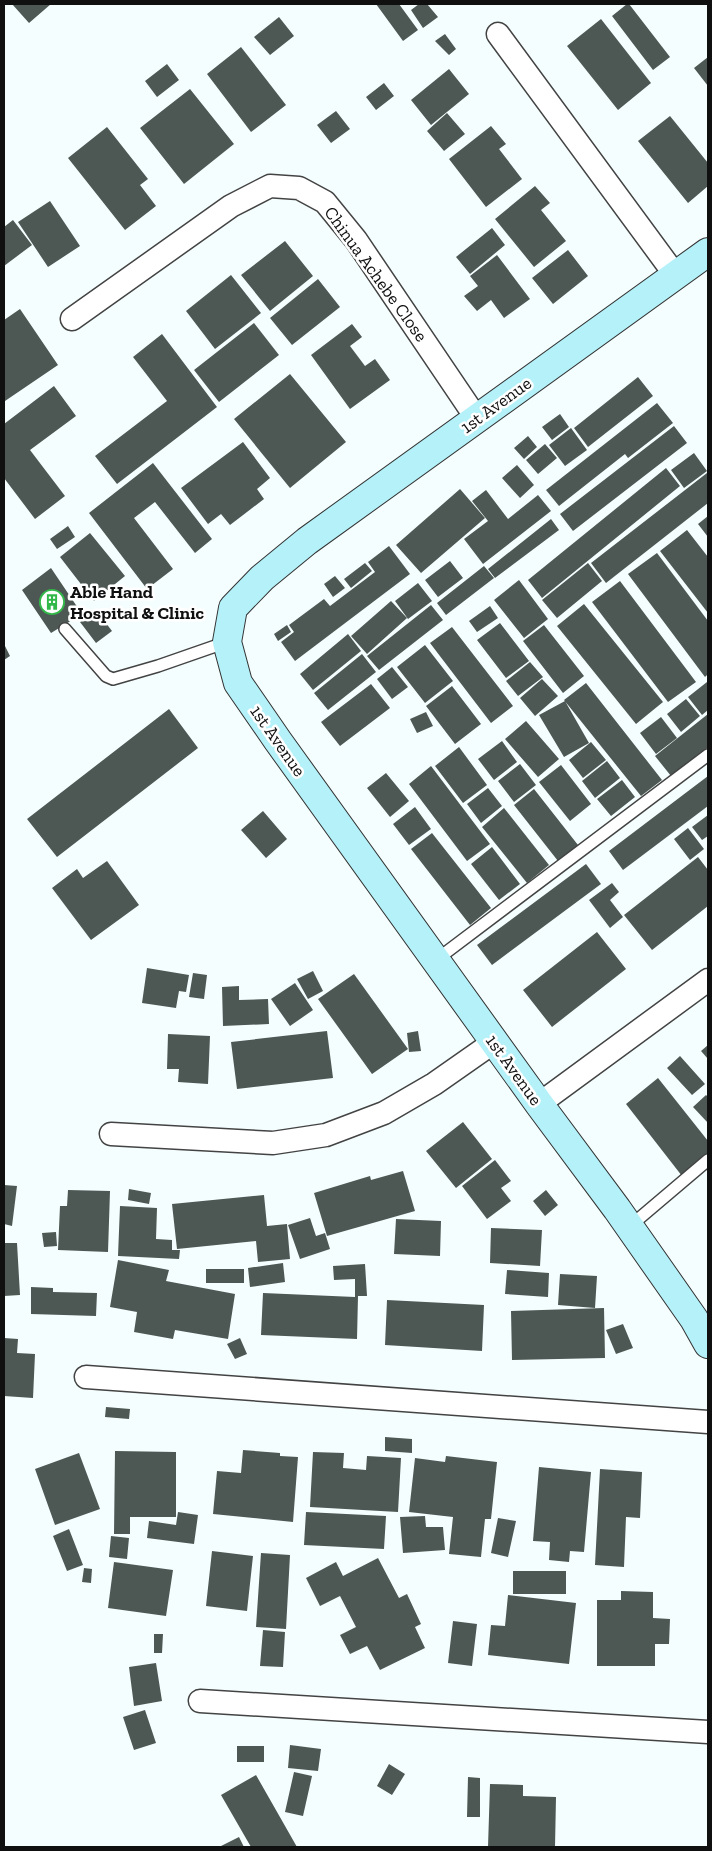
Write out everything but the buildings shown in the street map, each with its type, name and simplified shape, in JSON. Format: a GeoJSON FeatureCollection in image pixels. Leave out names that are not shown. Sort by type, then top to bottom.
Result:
{"type":"FeatureCollection","features":[{"type":"Feature","properties":{"kind":"street"},"geometry":{"type":"LineString","coordinates":[[498,34],[676,276]]}},
{"type":"Feature","properties":{"kind":"street","name":"Chinua Achebe Close"},"geometry":{"type":"LineString","coordinates":[[72,319],[231,206],[270,186],[299,188],[325,202],[356,240],[477,419]]}},
{"type":"Feature","properties":{"kind":"street","name":"1st Avenue"},"geometry":{"type":"LineString","coordinates":[[708,252],[307,541],[262,578],[233,608],[227,642],[238,683],[278,742],[629,1227],[701,1316],[708,1344]]}},
{"type":"Feature","properties":{"kind":"street"},"geometry":{"type":"LineString","coordinates":[[539,1104],[708,980]]}},
{"type":"Feature","properties":{"kind":"street"},"geometry":{"type":"LineString","coordinates":[[111,1134],[274,1143],[326,1135],[384,1114],[434,1084],[494,1042]]}},
{"type":"Feature","properties":{"kind":"street"},"geometry":{"type":"LineString","coordinates":[[86,1377],[708,1422]]}},
{"type":"Feature","properties":{"kind":"street"},"geometry":{"type":"LineString","coordinates":[[200,1700],[708,1732]]}},
{"type":"Feature","properties":{"kind":"lane"},"geometry":{"type":"LineString","coordinates":[[65,629],[106,676],[113,679],[158,666],[227,642]]}},
{"type":"Feature","properties":{"kind":"lane"},"geometry":{"type":"LineString","coordinates":[[436,961],[708,755]]}},
{"type":"Feature","properties":{"kind":"lane"},"geometry":{"type":"LineString","coordinates":[[629,1227],[708,1160]]}},
{"type":"Feature","properties":{"kind":"place","name":"Able Hand Hospital & Clinic"},"geometry":{"type":"Point","coordinates":[52,602]}}]}
